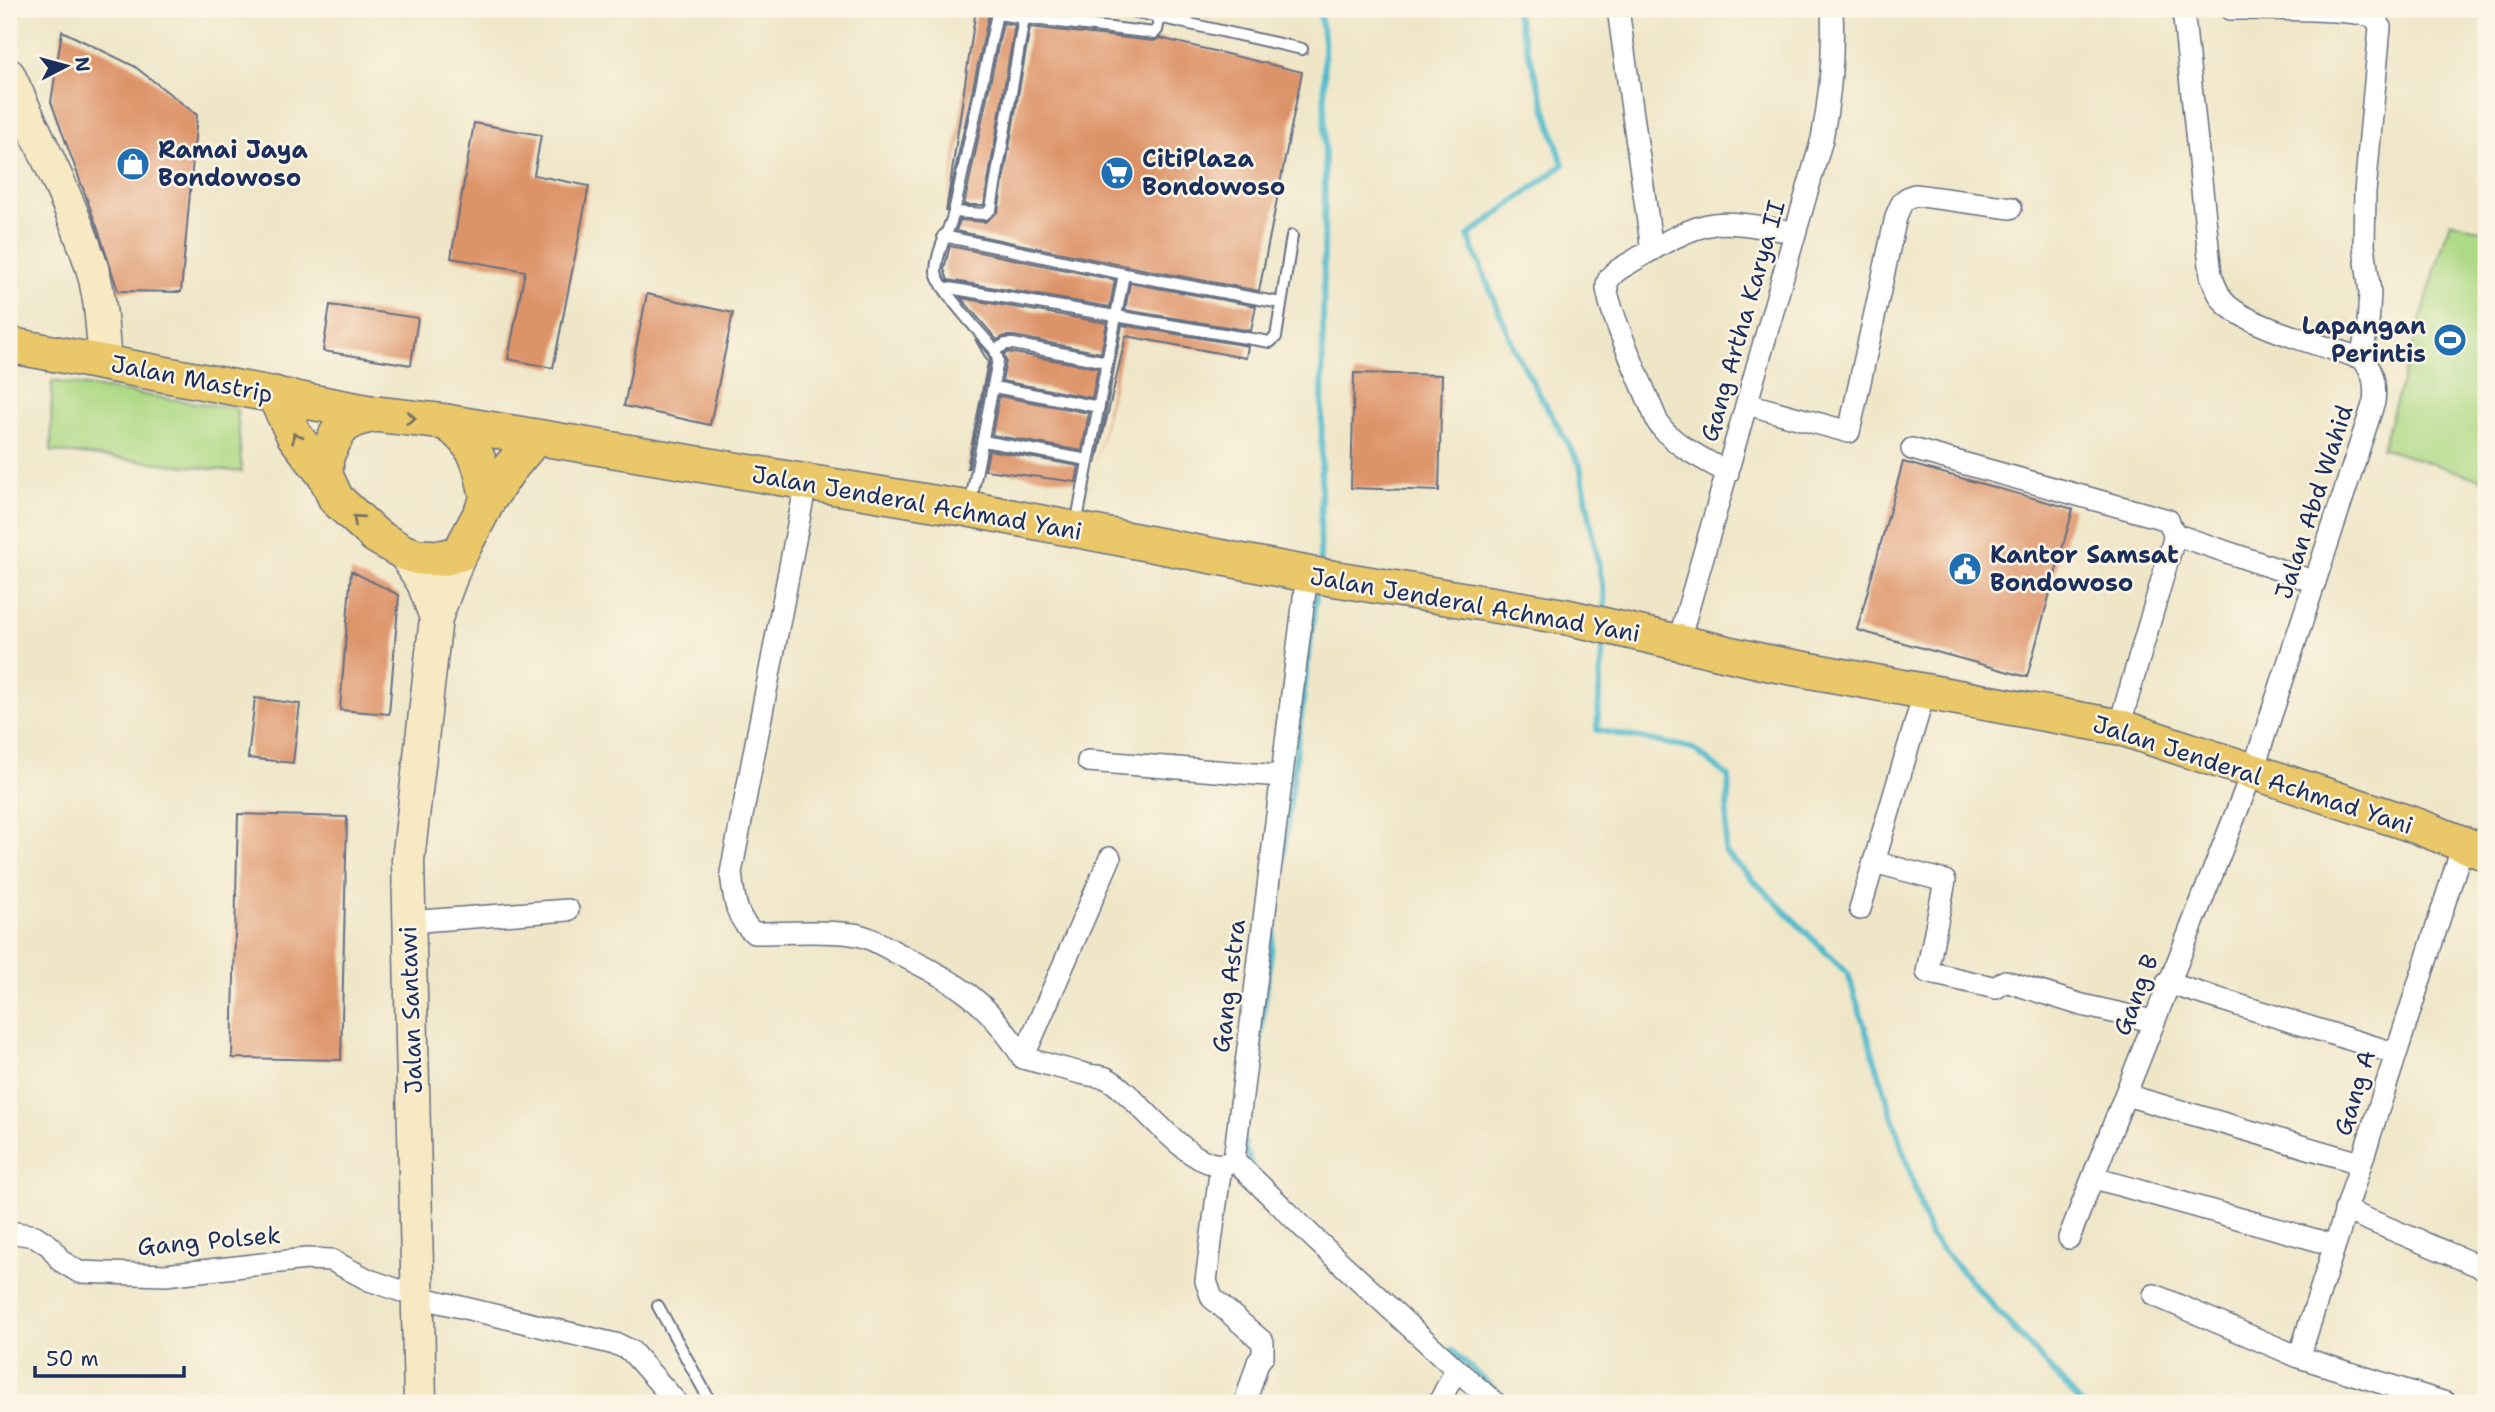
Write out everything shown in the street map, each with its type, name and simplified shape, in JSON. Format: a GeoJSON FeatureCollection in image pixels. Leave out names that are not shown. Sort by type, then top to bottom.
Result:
{"type":"FeatureCollection","features":[{"type":"Feature","properties":{"kind":"main road"},"geometry":{"type":"LineString","coordinates":[[9,75],[70,209],[91,264],[101,311],[105,363]]}},
{"type":"Feature","properties":{"kind":"main road","name":"Jalan Mastrip"},"geometry":{"type":"LineString","coordinates":[[9,345],[376,414]]}},
{"type":"Feature","properties":{"kind":"main road"},"geometry":{"type":"LineString","coordinates":[[274,394],[294,435],[325,475],[336,499],[359,522],[402,552],[432,558],[451,557],[460,553],[488,500],[536,437]]}},
{"type":"Feature","properties":{"kind":"main road"},"geometry":{"type":"LineString","coordinates":[[325,475],[326,456],[338,432],[346,424],[376,414],[446,422],[464,435],[474,450],[488,500]]}},
{"type":"Feature","properties":{"kind":"main road","name":"Jalan Jenderal Achmad Yani"},"geometry":{"type":"LineString","coordinates":[[446,422],[969,509],[1320,576],[1567,617],[1769,663],[2119,727],[2417,826],[2474,849]]}},
{"type":"Feature","properties":{"kind":"main road","name":"Jalan Santawi"},"geometry":{"type":"LineString","coordinates":[[402,552],[423,583],[436,618]]}},
{"type":"Feature","properties":{"kind":"main road","name":"Jalan Santawi"},"geometry":{"type":"LineString","coordinates":[[420,1403],[408,860],[436,618],[460,553]]}},
{"type":"Feature","properties":{"kind":"street"},"geometry":{"type":"LineString","coordinates":[[1618,9],[1652,250]]}},
{"type":"Feature","properties":{"kind":"street","name":"Gang Artha Karya II"},"geometry":{"type":"LineString","coordinates":[[1678,644],[1822,139],[1831,96],[1832,9]]}},
{"type":"Feature","properties":{"kind":"street"},"geometry":{"type":"LineString","coordinates":[[2183,9],[2211,275],[2217,291],[2225,302],[2248,319],[2361,358],[2368,324],[2370,293],[2364,245],[2365,192],[2380,27],[2375,18],[2367,14],[2231,9]]}},
{"type":"Feature","properties":{"kind":"street"},"geometry":{"type":"LineString","coordinates":[[1747,404],[1849,432],[1896,217],[1906,197],[1915,195],[2011,208]]}},
{"type":"Feature","properties":{"kind":"street"},"geometry":{"type":"LineString","coordinates":[[1728,473],[1665,434],[1658,423],[1611,308],[1607,283],[1612,275],[1652,250],[1701,227],[1717,224],[1795,232]]}},
{"type":"Feature","properties":{"kind":"street","name":"Jalan Abd Wahid"},"geometry":{"type":"LineString","coordinates":[[2253,770],[2374,402],[2373,378],[2369,365],[2361,358]]}},
{"type":"Feature","properties":{"kind":"street"},"geometry":{"type":"LineString","coordinates":[[1912,449],[2168,520],[2174,534],[2119,727]]}},
{"type":"Feature","properties":{"kind":"street"},"geometry":{"type":"LineString","coordinates":[[806,483],[732,873],[736,906],[743,924],[754,933],[851,934],[867,937],[937,972],[962,988],[984,1007],[1023,1058],[1105,1078],[1120,1087],[1180,1145],[1213,1164],[1228,1163],[1495,1403]]}},
{"type":"Feature","properties":{"kind":"street"},"geometry":{"type":"LineString","coordinates":[[2174,534],[2315,582]]}},
{"type":"Feature","properties":{"kind":"street","name":"Gang Astra"},"geometry":{"type":"LineString","coordinates":[[1245,1403],[1258,1362],[1263,1356],[1263,1342],[1212,1298],[1206,1281],[1228,1163],[1281,776],[1320,576]]}},
{"type":"Feature","properties":{"kind":"street"},"geometry":{"type":"LineString","coordinates":[[1860,909],[1925,691]]}},
{"type":"Feature","properties":{"kind":"street"},"geometry":{"type":"LineString","coordinates":[[1088,761],[1281,776]]}},
{"type":"Feature","properties":{"kind":"street","name":"Gang B"},"geometry":{"type":"LineString","coordinates":[[2069,1238],[2253,770]]}},
{"type":"Feature","properties":{"kind":"street","name":"Gang A"},"geometry":{"type":"LineString","coordinates":[[2299,1357],[2395,1054],[2474,849]]}},
{"type":"Feature","properties":{"kind":"street"},"geometry":{"type":"LineString","coordinates":[[1023,1058],[1110,858]]}},
{"type":"Feature","properties":{"kind":"street"},"geometry":{"type":"LineString","coordinates":[[1874,862],[1945,881],[1927,972],[1996,988],[2005,981],[2082,1005],[2153,1021]]}},
{"type":"Feature","properties":{"kind":"street"},"geometry":{"type":"LineString","coordinates":[[408,922],[568,910]]}},
{"type":"Feature","properties":{"kind":"street"},"geometry":{"type":"LineString","coordinates":[[2167,983],[2395,1054]]}},
{"type":"Feature","properties":{"kind":"street"},"geometry":{"type":"LineString","coordinates":[[2126,1095],[2360,1163]]}},
{"type":"Feature","properties":{"kind":"street"},"geometry":{"type":"LineString","coordinates":[[2094,1178],[2334,1245]]}},
{"type":"Feature","properties":{"kind":"street"},"geometry":{"type":"LineString","coordinates":[[2345,1210],[2486,1269]]}},
{"type":"Feature","properties":{"kind":"street","name":"Gang Polsek"},"geometry":{"type":"LineString","coordinates":[[9,1231],[35,1236],[50,1246],[61,1261],[79,1272],[165,1275],[306,1259],[331,1260],[369,1280],[419,1297],[619,1346],[631,1351],[677,1403]]}},
{"type":"Feature","properties":{"kind":"street"},"geometry":{"type":"LineString","coordinates":[[2154,1294],[2299,1357],[2446,1403]]}},
{"type":"Feature","properties":{"kind":"street"},"geometry":{"type":"LineString","coordinates":[[1439,1403],[1456,1369]]}},
{"type":"Feature","properties":{"kind":"lane"},"geometry":{"type":"LineString","coordinates":[[1123,9],[1303,49]]}},
{"type":"Feature","properties":{"kind":"lane"},"geometry":{"type":"LineString","coordinates":[[969,509],[998,360],[995,350],[943,287],[936,271],[943,236],[950,226],[954,212],[998,11],[1024,18],[1153,33],[1157,30],[1160,16]]}},
{"type":"Feature","properties":{"kind":"lane"},"geometry":{"type":"LineString","coordinates":[[954,212],[985,214],[991,209],[1024,18]]}},
{"type":"Feature","properties":{"kind":"lane"},"geometry":{"type":"LineString","coordinates":[[943,236],[1281,303]]}},
{"type":"Feature","properties":{"kind":"lane"},"geometry":{"type":"LineString","coordinates":[[943,287],[1270,342],[1276,337],[1293,236]]}},
{"type":"Feature","properties":{"kind":"lane"},"geometry":{"type":"LineString","coordinates":[[1075,530],[1124,274]]}},
{"type":"Feature","properties":{"kind":"lane"},"geometry":{"type":"LineString","coordinates":[[995,350],[1006,344],[1013,344],[1107,362]]}},
{"type":"Feature","properties":{"kind":"lane"},"geometry":{"type":"LineString","coordinates":[[994,387],[1099,407]]}},
{"type":"Feature","properties":{"kind":"lane"},"geometry":{"type":"LineString","coordinates":[[983,441],[1088,460]]}},
{"type":"Feature","properties":{"kind":"lane"},"geometry":{"type":"LineString","coordinates":[[658,1306],[711,1403]]}},
{"type":"Feature","properties":{"kind":"green space","name":"Lapangan Perintis"},"geometry":{"type":"Polygon","coordinates":[[[2450,221],[2486,232],[2486,481],[2382,448],[2450,221]]]}},
{"type":"Feature","properties":{"kind":"green space"},"geometry":{"type":"Polygon","coordinates":[[[52,381],[237,409],[242,472],[51,451],[52,381]]]}},
{"type":"Feature","properties":{"kind":"building"},"geometry":{"type":"Polygon","coordinates":[[[976,9],[990,9],[946,212],[976,9]]]}},
{"type":"Feature","properties":{"kind":"building"},"geometry":{"type":"Polygon","coordinates":[[[1003,23],[1015,25],[984,205],[964,205],[1003,23]]]}},
{"type":"Feature","properties":{"kind":"building"},"geometry":{"type":"Polygon","coordinates":[[[1030,27],[1153,41],[1160,38],[1302,72],[1259,291],[956,231],[960,220],[985,222],[998,211],[1030,27]]]}},
{"type":"Feature","properties":{"kind":"building","name":"Ramai Jaya Bondowoso"},"geometry":{"type":"Polygon","coordinates":[[[62,31],[134,66],[197,115],[181,292],[118,291],[51,102],[62,31]]]}},
{"type":"Feature","properties":{"kind":"building"},"geometry":{"type":"Polygon","coordinates":[[[474,123],[541,135],[534,175],[589,186],[553,368],[508,359],[525,271],[451,258],[474,123]]]}},
{"type":"Feature","properties":{"kind":"building"},"geometry":{"type":"Polygon","coordinates":[[[950,246],[1115,280],[1110,307],[948,280],[944,269],[950,246]]]}},
{"type":"Feature","properties":{"kind":"building"},"geometry":{"type":"Polygon","coordinates":[[[1130,283],[1256,306],[1251,331],[1125,310],[1130,283]]]}},
{"type":"Feature","properties":{"kind":"building"},"geometry":{"type":"Polygon","coordinates":[[[647,294],[733,313],[710,425],[624,406],[647,294]]]}},
{"type":"Feature","properties":{"kind":"building"},"geometry":{"type":"Polygon","coordinates":[[[961,298],[1107,323],[1101,353],[1014,336],[997,340],[961,298]]]}},
{"type":"Feature","properties":{"kind":"building"},"geometry":{"type":"Polygon","coordinates":[[[330,305],[418,318],[411,365],[323,351],[330,305]]]}},
{"type":"Feature","properties":{"kind":"building"},"geometry":{"type":"Polygon","coordinates":[[[1122,325],[1248,346],[1246,358],[1126,336],[1096,464],[1122,325]]]}},
{"type":"Feature","properties":{"kind":"building"},"geometry":{"type":"Polygon","coordinates":[[[975,339],[990,360],[967,468],[988,362],[975,339]]]}},
{"type":"Feature","properties":{"kind":"building"},"geometry":{"type":"Polygon","coordinates":[[[1008,352],[1098,368],[1092,398],[1002,381],[1006,361],[1004,354],[1008,352]]]}},
{"type":"Feature","properties":{"kind":"building"},"geometry":{"type":"Polygon","coordinates":[[[1354,373],[1442,375],[1439,491],[1351,488],[1354,373]]]}},
{"type":"Feature","properties":{"kind":"building"},"geometry":{"type":"Polygon","coordinates":[[[999,396],[1089,413],[1082,451],[992,435],[999,396]]]}},
{"type":"Feature","properties":{"kind":"building"},"geometry":{"type":"Polygon","coordinates":[[[989,450],[1079,466],[1076,482],[985,470],[989,450]]]}},
{"type":"Feature","properties":{"kind":"building","name":"Kantor Samsat Bondowoso"},"geometry":{"type":"Polygon","coordinates":[[[1903,462],[2073,509],[2027,677],[1857,630],[1903,462]]]}},
{"type":"Feature","properties":{"kind":"building"},"geometry":{"type":"Polygon","coordinates":[[[351,571],[399,595],[389,714],[340,710],[351,571]]]}},
{"type":"Feature","properties":{"kind":"building"},"geometry":{"type":"Polygon","coordinates":[[[255,698],[300,704],[293,763],[248,758],[255,698]]]}},
{"type":"Feature","properties":{"kind":"building"},"geometry":{"type":"Polygon","coordinates":[[[238,814],[347,817],[341,1060],[232,1058],[238,814]]]}},
{"type":"Feature","properties":{"kind":"waterway"},"geometry":{"type":"LineString","coordinates":[[1319,9],[1324,40],[1325,173],[1320,566]]}},
{"type":"Feature","properties":{"kind":"waterway"},"geometry":{"type":"LineString","coordinates":[[1515,9],[1563,165],[1468,236],[1517,355],[1580,465],[1605,599],[1604,616]]}},
{"type":"Feature","properties":{"kind":"waterway"},"geometry":{"type":"LineString","coordinates":[[1253,1094],[1317,588]]}},
{"type":"Feature","properties":{"kind":"waterway"},"geometry":{"type":"LineString","coordinates":[[1603,637],[1597,730],[1692,748],[1729,777],[1725,852],[1848,974],[1930,1236],[2081,1403]]}},
{"type":"Feature","properties":{"kind":"waterway"},"geometry":{"type":"LineString","coordinates":[[1245,1143],[1244,1147],[1252,1166]]}},
{"type":"Feature","properties":{"kind":"waterway"},"geometry":{"type":"LineString","coordinates":[[1451,1350],[1510,1403]]}},
{"type":"Feature","properties":{"kind":"place","name":"Ramai Jaya Bondowoso"},"geometry":{"type":"Point","coordinates":[133,164]}},
{"type":"Feature","properties":{"kind":"place","name":"CitiPlaza Bondowoso"},"geometry":{"type":"Point","coordinates":[1117,173]}},
{"type":"Feature","properties":{"kind":"place","name":"Lapangan Perintis"},"geometry":{"type":"Point","coordinates":[2450,340]}},
{"type":"Feature","properties":{"kind":"place","name":"Kantor Samsat Bondowoso"},"geometry":{"type":"Point","coordinates":[1965,569]}}]}
